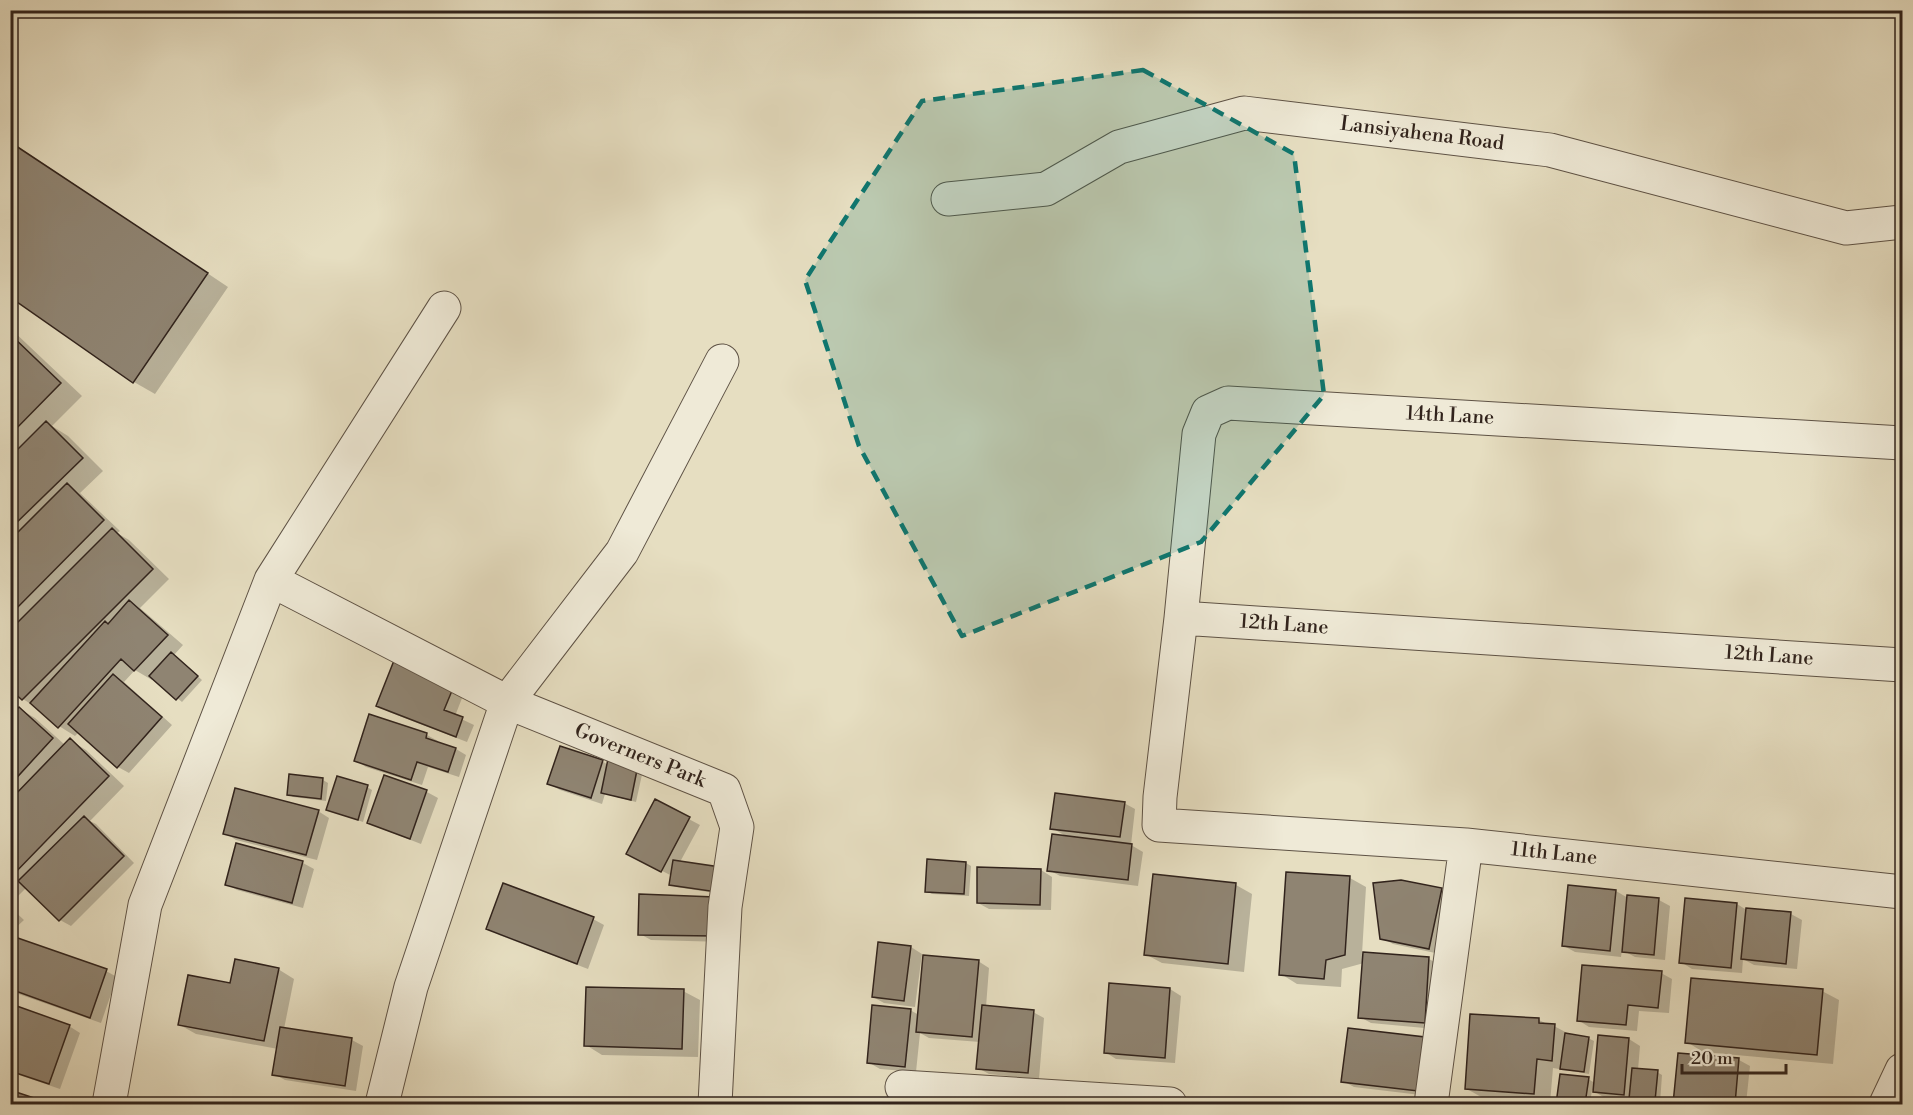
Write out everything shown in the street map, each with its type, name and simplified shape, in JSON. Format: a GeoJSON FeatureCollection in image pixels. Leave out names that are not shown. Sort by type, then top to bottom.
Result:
{"type":"FeatureCollection","features":[{"type":"Feature","properties":{"kind":"street","name":"Lansiyahena Road"},"geometry":{"type":"LineString","coordinates":[[948,199],[1046,189],[1119,147],[1244,113],[1550,150],[1846,228],[1902,222]]}},
{"type":"Feature","properties":{"kind":"street"},"geometry":{"type":"LineString","coordinates":[[109,1104],[146,905],[271,580],[444,308]]}},
{"type":"Feature","properties":{"kind":"street"},"geometry":{"type":"LineString","coordinates":[[382,1104],[411,987],[507,702],[622,552],[722,361]]}},
{"type":"Feature","properties":{"kind":"street","name":"14th Lane"},"geometry":{"type":"LineString","coordinates":[[1181,618],[1199,434],[1208,412],[1228,403],[1902,443]]}},
{"type":"Feature","properties":{"kind":"street","name":"Governers Park"},"geometry":{"type":"LineString","coordinates":[[271,580],[507,702],[724,790],[737,827],[724,907],[715,1104]]}},
{"type":"Feature","properties":{"kind":"street"},"geometry":{"type":"LineString","coordinates":[[1181,618],[1160,797],[1159,825],[1466,845],[1431,1104]]}},
{"type":"Feature","properties":{"kind":"street","name":"12th Lane"},"geometry":{"type":"LineString","coordinates":[[1181,618],[1902,665]]}},
{"type":"Feature","properties":{"kind":"street","name":"11th Lane"},"geometry":{"type":"LineString","coordinates":[[1466,845],[1902,892]]}},
{"type":"Feature","properties":{"kind":"street"},"geometry":{"type":"LineString","coordinates":[[1886,1104],[1902,1070]]}},
{"type":"Feature","properties":{"kind":"street"},"geometry":{"type":"LineString","coordinates":[[902,1087],[1170,1104]]}},
{"type":"Feature","properties":{"kind":"highlighted area"},"geometry":{"type":"Polygon","coordinates":[[[1143,70],[1294,154],[1324,395],[1201,542],[962,636],[859,446],[805,280],[922,101],[1143,70]]]}},
{"type":"Feature","properties":{"kind":"building"},"geometry":{"type":"Polygon","coordinates":[[[10,142],[208,273],[133,383],[10,297],[10,142]]]}},
{"type":"Feature","properties":{"kind":"building"},"geometry":{"type":"Polygon","coordinates":[[[10,334],[61,383],[10,435],[10,334]]]}},
{"type":"Feature","properties":{"kind":"building"},"geometry":{"type":"Polygon","coordinates":[[[46,421],[83,458],[10,529],[10,457],[46,421]]]}},
{"type":"Feature","properties":{"kind":"building"},"geometry":{"type":"Polygon","coordinates":[[[67,483],[104,520],[10,615],[10,540],[67,483]]]}},
{"type":"Feature","properties":{"kind":"building"},"geometry":{"type":"Polygon","coordinates":[[[112,528],[153,569],[22,700],[10,689],[10,630],[112,528]]]}},
{"type":"Feature","properties":{"kind":"building"},"geometry":{"type":"Polygon","coordinates":[[[129,600],[168,635],[134,671],[121,659],[58,728],[30,703],[105,621],[108,624],[129,600]]]}},
{"type":"Feature","properties":{"kind":"building"},"geometry":{"type":"Polygon","coordinates":[[[171,652],[198,676],[176,700],[149,676],[171,652]]]}},
{"type":"Feature","properties":{"kind":"building"},"geometry":{"type":"Polygon","coordinates":[[[395,658],[456,681],[444,710],[463,717],[456,737],[376,706],[395,658]]]}},
{"type":"Feature","properties":{"kind":"building"},"geometry":{"type":"Polygon","coordinates":[[[113,674],[162,717],[117,768],[68,724],[113,674]]]}},
{"type":"Feature","properties":{"kind":"building"},"geometry":{"type":"Polygon","coordinates":[[[19,707],[53,738],[10,785],[10,716],[19,707]]]}},
{"type":"Feature","properties":{"kind":"building"},"geometry":{"type":"Polygon","coordinates":[[[369,714],[427,733],[426,738],[456,748],[448,772],[417,762],[411,780],[354,761],[369,714]]]}},
{"type":"Feature","properties":{"kind":"building"},"geometry":{"type":"Polygon","coordinates":[[[70,738],[109,776],[10,878],[10,800],[70,738]]]}},
{"type":"Feature","properties":{"kind":"building"},"geometry":{"type":"Polygon","coordinates":[[[560,746],[603,760],[591,798],[547,784],[560,746]]]}},
{"type":"Feature","properties":{"kind":"building"},"geometry":{"type":"Polygon","coordinates":[[[608,759],[638,765],[631,800],[601,793],[608,759]]]}},
{"type":"Feature","properties":{"kind":"building"},"geometry":{"type":"Polygon","coordinates":[[[289,774],[323,778],[321,799],[287,795],[289,774]]]}},
{"type":"Feature","properties":{"kind":"building"},"geometry":{"type":"Polygon","coordinates":[[[384,775],[427,790],[410,839],[367,823],[384,775]]]}},
{"type":"Feature","properties":{"kind":"building"},"geometry":{"type":"Polygon","coordinates":[[[337,776],[368,785],[358,820],[326,810],[337,776]]]}},
{"type":"Feature","properties":{"kind":"building"},"geometry":{"type":"Polygon","coordinates":[[[235,788],[319,810],[306,855],[223,834],[235,788]]]}},
{"type":"Feature","properties":{"kind":"building"},"geometry":{"type":"Polygon","coordinates":[[[1055,793],[1125,802],[1120,837],[1050,829],[1055,793]]]}},
{"type":"Feature","properties":{"kind":"building"},"geometry":{"type":"Polygon","coordinates":[[[655,799],[690,817],[661,872],[626,854],[655,799]]]}},
{"type":"Feature","properties":{"kind":"building"},"geometry":{"type":"Polygon","coordinates":[[[84,816],[124,856],[59,921],[18,881],[84,816]]]}},
{"type":"Feature","properties":{"kind":"building"},"geometry":{"type":"Polygon","coordinates":[[[1052,834],[1132,844],[1128,880],[1047,871],[1052,834]]]}},
{"type":"Feature","properties":{"kind":"building"},"geometry":{"type":"Polygon","coordinates":[[[236,843],[303,861],[292,903],[225,885],[236,843]]]}},
{"type":"Feature","properties":{"kind":"building"},"geometry":{"type":"Polygon","coordinates":[[[927,859],[966,862],[964,894],[925,892],[927,859]]]}},
{"type":"Feature","properties":{"kind":"building"},"geometry":{"type":"Polygon","coordinates":[[[673,860],[720,867],[717,892],[669,885],[673,860]]]}},
{"type":"Feature","properties":{"kind":"building"},"geometry":{"type":"Polygon","coordinates":[[[977,867],[1041,869],[1040,905],[977,903],[977,867]]]}},
{"type":"Feature","properties":{"kind":"building"},"geometry":{"type":"Polygon","coordinates":[[[1286,872],[1350,876],[1345,955],[1326,960],[1324,979],[1279,975],[1286,872]]]}},
{"type":"Feature","properties":{"kind":"building"},"geometry":{"type":"Polygon","coordinates":[[[1153,874],[1236,883],[1228,964],[1144,955],[1153,874]]]}},
{"type":"Feature","properties":{"kind":"building"},"geometry":{"type":"Polygon","coordinates":[[[1401,880],[1442,888],[1429,949],[1380,939],[1373,883],[1401,880]]]}},
{"type":"Feature","properties":{"kind":"building"},"geometry":{"type":"Polygon","coordinates":[[[503,883],[594,917],[577,964],[486,929],[503,883]]]}},
{"type":"Feature","properties":{"kind":"building"},"geometry":{"type":"Polygon","coordinates":[[[1568,885],[1616,890],[1610,951],[1562,946],[1568,885]]]}},
{"type":"Feature","properties":{"kind":"building"},"geometry":{"type":"Polygon","coordinates":[[[639,894],[715,897],[714,936],[638,935],[639,894]]]}},
{"type":"Feature","properties":{"kind":"building"},"geometry":{"type":"Polygon","coordinates":[[[1627,895],[1659,898],[1654,955],[1622,952],[1627,895]]]}},
{"type":"Feature","properties":{"kind":"building"},"geometry":{"type":"Polygon","coordinates":[[[1685,898],[1737,903],[1731,968],[1679,963],[1685,898]]]}},
{"type":"Feature","properties":{"kind":"building"},"geometry":{"type":"Polygon","coordinates":[[[1746,908],[1791,912],[1786,964],[1741,959],[1746,908]]]}},
{"type":"Feature","properties":{"kind":"building"},"geometry":{"type":"Polygon","coordinates":[[[12,936],[107,969],[90,1018],[10,989],[12,936]]]}},
{"type":"Feature","properties":{"kind":"building"},"geometry":{"type":"Polygon","coordinates":[[[878,942],[911,946],[904,1001],[872,997],[878,942]]]}},
{"type":"Feature","properties":{"kind":"building"},"geometry":{"type":"Polygon","coordinates":[[[1363,952],[1429,957],[1425,1023],[1358,1018],[1363,952]]]}},
{"type":"Feature","properties":{"kind":"building"},"geometry":{"type":"Polygon","coordinates":[[[923,955],[979,960],[972,1037],[916,1032],[923,955]]]}},
{"type":"Feature","properties":{"kind":"building"},"geometry":{"type":"Polygon","coordinates":[[[235,959],[279,968],[264,1041],[178,1025],[188,975],[230,983],[235,959]]]}},
{"type":"Feature","properties":{"kind":"building"},"geometry":{"type":"Polygon","coordinates":[[[1582,965],[1662,971],[1658,1008],[1628,1005],[1626,1025],[1577,1021],[1582,965]]]}},
{"type":"Feature","properties":{"kind":"building"},"geometry":{"type":"Polygon","coordinates":[[[1691,978],[1823,989],[1817,1055],[1685,1043],[1691,978]]]}},
{"type":"Feature","properties":{"kind":"building"},"geometry":{"type":"Polygon","coordinates":[[[1109,983],[1170,988],[1165,1058],[1104,1053],[1109,983]]]}},
{"type":"Feature","properties":{"kind":"building"},"geometry":{"type":"Polygon","coordinates":[[[586,987],[684,989],[682,1049],[584,1046],[586,987]]]}},
{"type":"Feature","properties":{"kind":"building"},"geometry":{"type":"Polygon","coordinates":[[[14,1005],[70,1025],[49,1084],[10,1071],[10,1015],[14,1005]]]}},
{"type":"Feature","properties":{"kind":"building"},"geometry":{"type":"Polygon","coordinates":[[[872,1005],[911,1009],[905,1067],[867,1063],[872,1005]]]}},
{"type":"Feature","properties":{"kind":"building"},"geometry":{"type":"Polygon","coordinates":[[[982,1005],[1034,1010],[1028,1073],[976,1069],[982,1005]]]}},
{"type":"Feature","properties":{"kind":"building"},"geometry":{"type":"Polygon","coordinates":[[[1470,1014],[1539,1018],[1539,1023],[1555,1024],[1552,1061],[1537,1059],[1534,1094],[1465,1089],[1470,1014]]]}},
{"type":"Feature","properties":{"kind":"building"},"geometry":{"type":"Polygon","coordinates":[[[280,1027],[352,1038],[345,1086],[272,1075],[280,1027]]]}},
{"type":"Feature","properties":{"kind":"building"},"geometry":{"type":"Polygon","coordinates":[[[1348,1028],[1425,1037],[1418,1091],[1341,1082],[1348,1028]]]}},
{"type":"Feature","properties":{"kind":"building"},"geometry":{"type":"Polygon","coordinates":[[[1565,1033],[1589,1037],[1584,1072],[1560,1069],[1565,1033]]]}},
{"type":"Feature","properties":{"kind":"building"},"geometry":{"type":"Polygon","coordinates":[[[1598,1035],[1629,1038],[1624,1095],[1593,1092],[1598,1035]]]}},
{"type":"Feature","properties":{"kind":"building"},"geometry":{"type":"Polygon","coordinates":[[[1678,1053],[1739,1058],[1735,1104],[1673,1104],[1678,1053]]]}},
{"type":"Feature","properties":{"kind":"building"},"geometry":{"type":"Polygon","coordinates":[[[1632,1068],[1658,1070],[1655,1101],[1629,1099],[1632,1068]]]}},
{"type":"Feature","properties":{"kind":"building"},"geometry":{"type":"Polygon","coordinates":[[[1560,1074],[1589,1077],[1585,1104],[1556,1104],[1560,1074]]]}},
{"type":"Feature","properties":{"kind":"building"},"geometry":{"type":"Polygon","coordinates":[[[10,1090],[52,1104],[10,1104],[10,1090]]]}},
{"type":"Feature","properties":{"kind":"building"},"geometry":{"type":"Polygon","coordinates":[[[316,1101],[342,1104],[315,1104],[316,1101]]]}}]}
